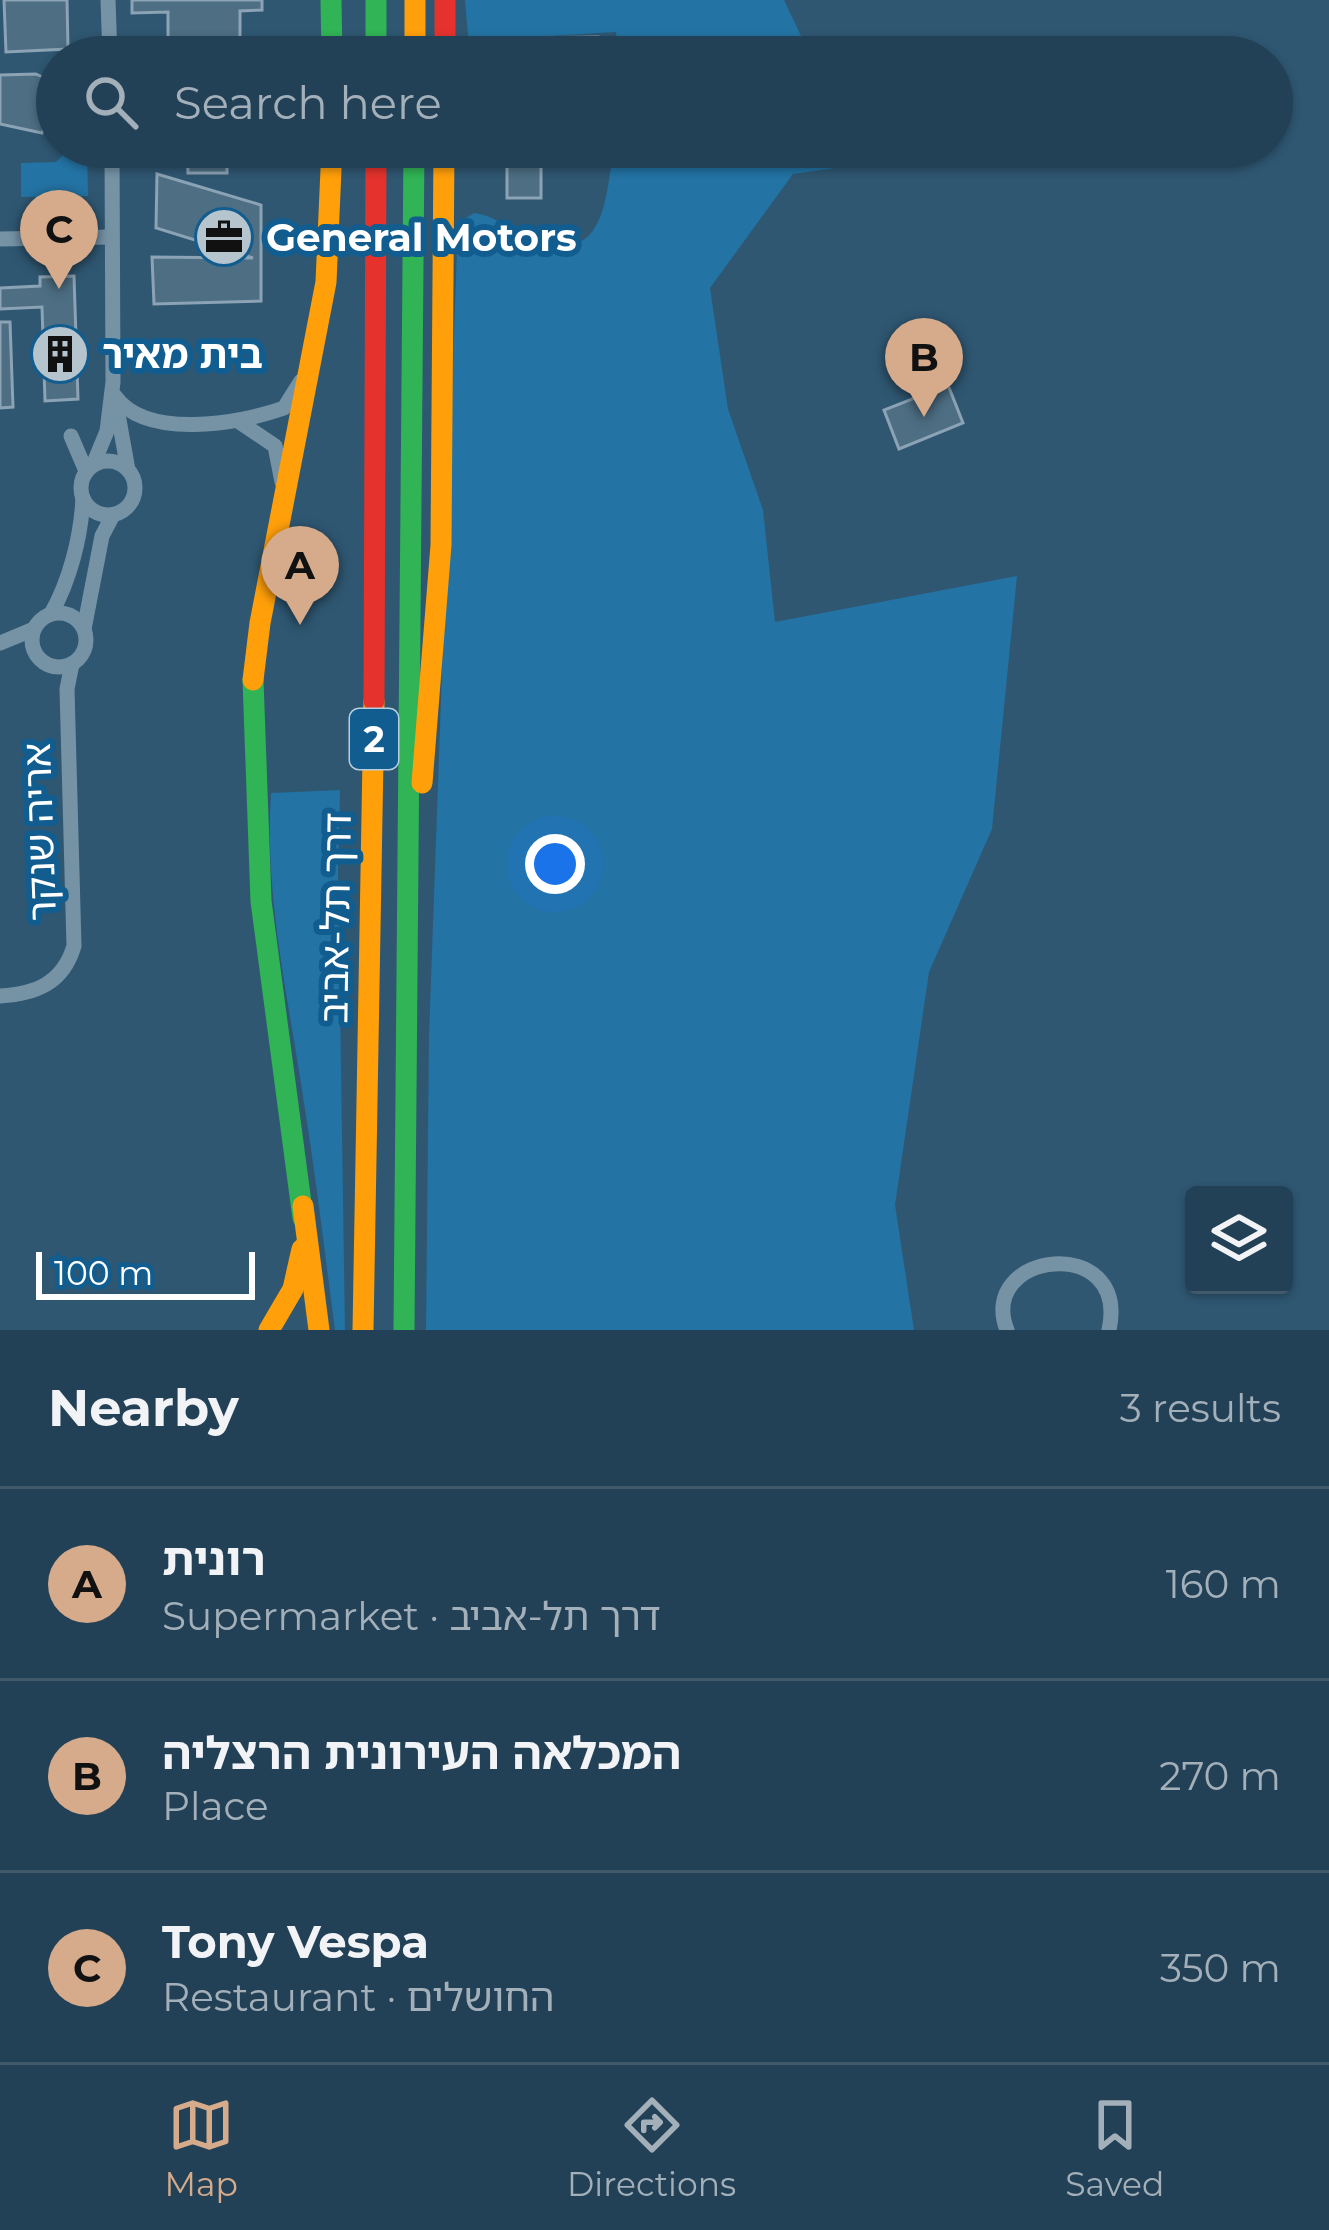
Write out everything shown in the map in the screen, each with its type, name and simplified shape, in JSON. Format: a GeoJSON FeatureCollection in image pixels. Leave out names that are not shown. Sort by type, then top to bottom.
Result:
{"type":"FeatureCollection","features":[{"type":"Feature","properties":{"kind":"main road"},"geometry":{"type":"LineString","coordinates":[[331,0],[332,36]]}},
{"type":"Feature","properties":{"kind":"main road"},"geometry":{"type":"LineString","coordinates":[[376,0],[376,36]]}},
{"type":"Feature","properties":{"kind":"main road"},"geometry":{"type":"LineString","coordinates":[[415,0],[415,36]]}},
{"type":"Feature","properties":{"kind":"main road"},"geometry":{"type":"LineString","coordinates":[[445,0],[445,36]]}},
{"type":"Feature","properties":{"kind":"main road"},"geometry":{"type":"LineString","coordinates":[[319,1330],[261,901],[253,684],[260,623],[326,282],[331,168]]}},
{"type":"Feature","properties":{"kind":"main road","name":"דרך תל-אביב"},"geometry":{"type":"LineString","coordinates":[[363,1330],[373,844],[376,168]]}},
{"type":"Feature","properties":{"kind":"main road","name":"דרך תל-אביב"},"geometry":{"type":"LineString","coordinates":[[406,900],[414,168]]}},
{"type":"Feature","properties":{"kind":"main road"},"geometry":{"type":"LineString","coordinates":[[406,900],[430,725],[441,464],[444,168]]}},
{"type":"Feature","properties":{"kind":"main road","name":"2"},"geometry":{"type":"LineString","coordinates":[[404,1330],[406,900]]}},
{"type":"Feature","properties":{"kind":"main road"},"geometry":{"type":"LineString","coordinates":[[269,1330],[286,1307],[301,1262],[304,1206]]}},
{"type":"Feature","properties":{"kind":"street"},"geometry":{"type":"LineString","coordinates":[[108,0],[109,36]]}},
{"type":"Feature","properties":{"kind":"street"},"geometry":{"type":"LineString","coordinates":[[34,629],[34,650],[43,662],[56,667],[72,664],[86,645],[84,629],[102,536],[113,515],[127,507],[135,493],[114,389],[112,168]]}},
{"type":"Feature","properties":{"kind":"street"},"geometry":{"type":"LineString","coordinates":[[0,239],[111,237]]}},
{"type":"Feature","properties":{"kind":"street"},"geometry":{"type":"LineString","coordinates":[[114,389],[131,415],[156,423],[238,421],[284,408],[295,395],[314,350]]}},
{"type":"Feature","properties":{"kind":"street"},"geometry":{"type":"LineString","coordinates":[[0,644],[34,629],[62,595],[82,523],[81,484],[107,431],[114,389]]}},
{"type":"Feature","properties":{"kind":"street"},"geometry":{"type":"LineString","coordinates":[[238,421],[274,446],[284,501]]}},
{"type":"Feature","properties":{"kind":"street"},"geometry":{"type":"LineString","coordinates":[[123,448],[134,434],[156,423]]}},
{"type":"Feature","properties":{"kind":"street"},"geometry":{"type":"LineString","coordinates":[[71,436],[89,468]]}},
{"type":"Feature","properties":{"kind":"street"},"geometry":{"type":"LineString","coordinates":[[89,468],[107,460],[128,470]]}},
{"type":"Feature","properties":{"kind":"street"},"geometry":{"type":"LineString","coordinates":[[82,498],[98,513],[113,515]]}},
{"type":"Feature","properties":{"kind":"street"},"geometry":{"type":"LineString","coordinates":[[51,614],[74,617],[84,629]]}},
{"type":"Feature","properties":{"kind":"street","name":"אריה שנקר"},"geometry":{"type":"LineString","coordinates":[[0,996],[43,987],[66,968],[76,932],[67,689],[72,664]]}},
{"type":"Feature","properties":{"kind":"street"},"geometry":{"type":"LineString","coordinates":[[1006,1330],[1003,1311],[1014,1284],[1039,1264],[1056,1262],[1085,1269],[1097,1279],[1111,1308],[1108,1330]]}},
{"type":"Feature","properties":{"kind":"shaded area"},"geometry":{"type":"Polygon","coordinates":[[[465,0],[784,0],[801,36],[616,36],[616,32],[468,35],[465,0]]]}},
{"type":"Feature","properties":{"kind":"shaded area"},"geometry":{"type":"Polygon","coordinates":[[[21,163],[36,163],[36,168],[87,168],[88,196],[21,197],[21,163]]]}},
{"type":"Feature","properties":{"kind":"shaded area"},"geometry":{"type":"Polygon","coordinates":[[[611,168],[836,168],[793,174],[710,288],[728,409],[763,510],[775,622],[1017,576],[992,829],[929,972],[895,1205],[914,1330],[426,1330],[429,1036],[458,223],[474,213],[551,245],[571,245],[596,226],[611,168]]]}},
{"type":"Feature","properties":{"kind":"shaded area"},"geometry":{"type":"Polygon","coordinates":[[[340,790],[345,1330],[335,1330],[279,949],[270,832],[271,793],[340,790]]]}},
{"type":"Feature","properties":{"kind":"building"},"geometry":{"type":"Polygon","coordinates":[[[4,0],[67,0],[68,36],[36,36],[36,51],[6,52],[4,0]]]}},
{"type":"Feature","properties":{"kind":"building"},"geometry":{"type":"Polygon","coordinates":[[[132,0],[262,0],[262,10],[240,11],[240,36],[168,36],[168,12],[132,13],[132,0]]]}},
{"type":"Feature","properties":{"kind":"building"},"geometry":{"type":"Polygon","coordinates":[[[36,74],[36,132],[0,124],[0,75],[36,74]]]}},
{"type":"Feature","properties":{"kind":"building"},"geometry":{"type":"Polygon","coordinates":[[[188,168],[227,168],[227,173],[188,173],[188,168]]]}},
{"type":"Feature","properties":{"kind":"building"},"geometry":{"type":"Polygon","coordinates":[[[507,168],[541,168],[541,198],[507,198],[507,168]]]}},
{"type":"Feature","properties":{"kind":"building","name":"General Motors"},"geometry":{"type":"Polygon","coordinates":[[[157,174],[261,205],[261,301],[154,304],[152,257],[253,258],[156,228],[157,174]]]}},
{"type":"Feature","properties":{"kind":"building","name":"בית מאיר"},"geometry":{"type":"Polygon","coordinates":[[[74,276],[78,399],[45,401],[42,307],[0,309],[0,288],[40,286],[40,277],[74,276]]]}},
{"type":"Feature","properties":{"kind":"building"},"geometry":{"type":"Polygon","coordinates":[[[0,322],[10,322],[13,407],[0,408],[0,322]]]}},
{"type":"Feature","properties":{"kind":"building"},"geometry":{"type":"Polygon","coordinates":[[[948,385],[963,423],[899,449],[884,410],[948,385]]]}},
{"type":"Feature","properties":{"kind":"traffic: fast"},"geometry":{"type":"LineString","coordinates":[[331,0],[332,36]]}},
{"type":"Feature","properties":{"kind":"traffic: fast"},"geometry":{"type":"LineString","coordinates":[[376,0],[376,36]]}},
{"type":"Feature","properties":{"kind":"traffic: fast"},"geometry":{"type":"LineString","coordinates":[[404,1330],[414,168]]}},
{"type":"Feature","properties":{"kind":"traffic: fast"},"geometry":{"type":"LineString","coordinates":[[253,680],[261,901],[303,1218]]}},
{"type":"Feature","properties":{"kind":"traffic: slow"},"geometry":{"type":"LineString","coordinates":[[415,0],[415,36]]}},
{"type":"Feature","properties":{"kind":"traffic: slow"},"geometry":{"type":"LineString","coordinates":[[253,680],[326,282],[331,168]]}},
{"type":"Feature","properties":{"kind":"traffic: slow"},"geometry":{"type":"LineString","coordinates":[[422,783],[441,545],[444,168]]}},
{"type":"Feature","properties":{"kind":"traffic: slow"},"geometry":{"type":"LineString","coordinates":[[363,1330],[374,701]]}},
{"type":"Feature","properties":{"kind":"traffic: slow"},"geometry":{"type":"LineString","coordinates":[[303,1206],[319,1330]]}},
{"type":"Feature","properties":{"kind":"traffic: slow"},"geometry":{"type":"LineString","coordinates":[[269,1330],[293,1289],[302,1249]]}},
{"type":"Feature","properties":{"kind":"traffic: jam"},"geometry":{"type":"LineString","coordinates":[[445,0],[445,36]]}},
{"type":"Feature","properties":{"kind":"traffic: jam"},"geometry":{"type":"LineString","coordinates":[[374,701],[376,168]]}},
{"type":"Feature","properties":{"kind":"place","name":"General Motors"},"geometry":{"type":"Point","coordinates":[224,237]}},
{"type":"Feature","properties":{"kind":"place","name":"Tony Vespa"},"geometry":{"type":"Point","coordinates":[59,289]}},
{"type":"Feature","properties":{"kind":"place","name":"בית מאיר"},"geometry":{"type":"Point","coordinates":[60,354]}},
{"type":"Feature","properties":{"kind":"place","name":"המכלאה העירונית הרצליה"},"geometry":{"type":"Point","coordinates":[924,417]}},
{"type":"Feature","properties":{"kind":"place","name":"רונית"},"geometry":{"type":"Point","coordinates":[300,625]}}]}
